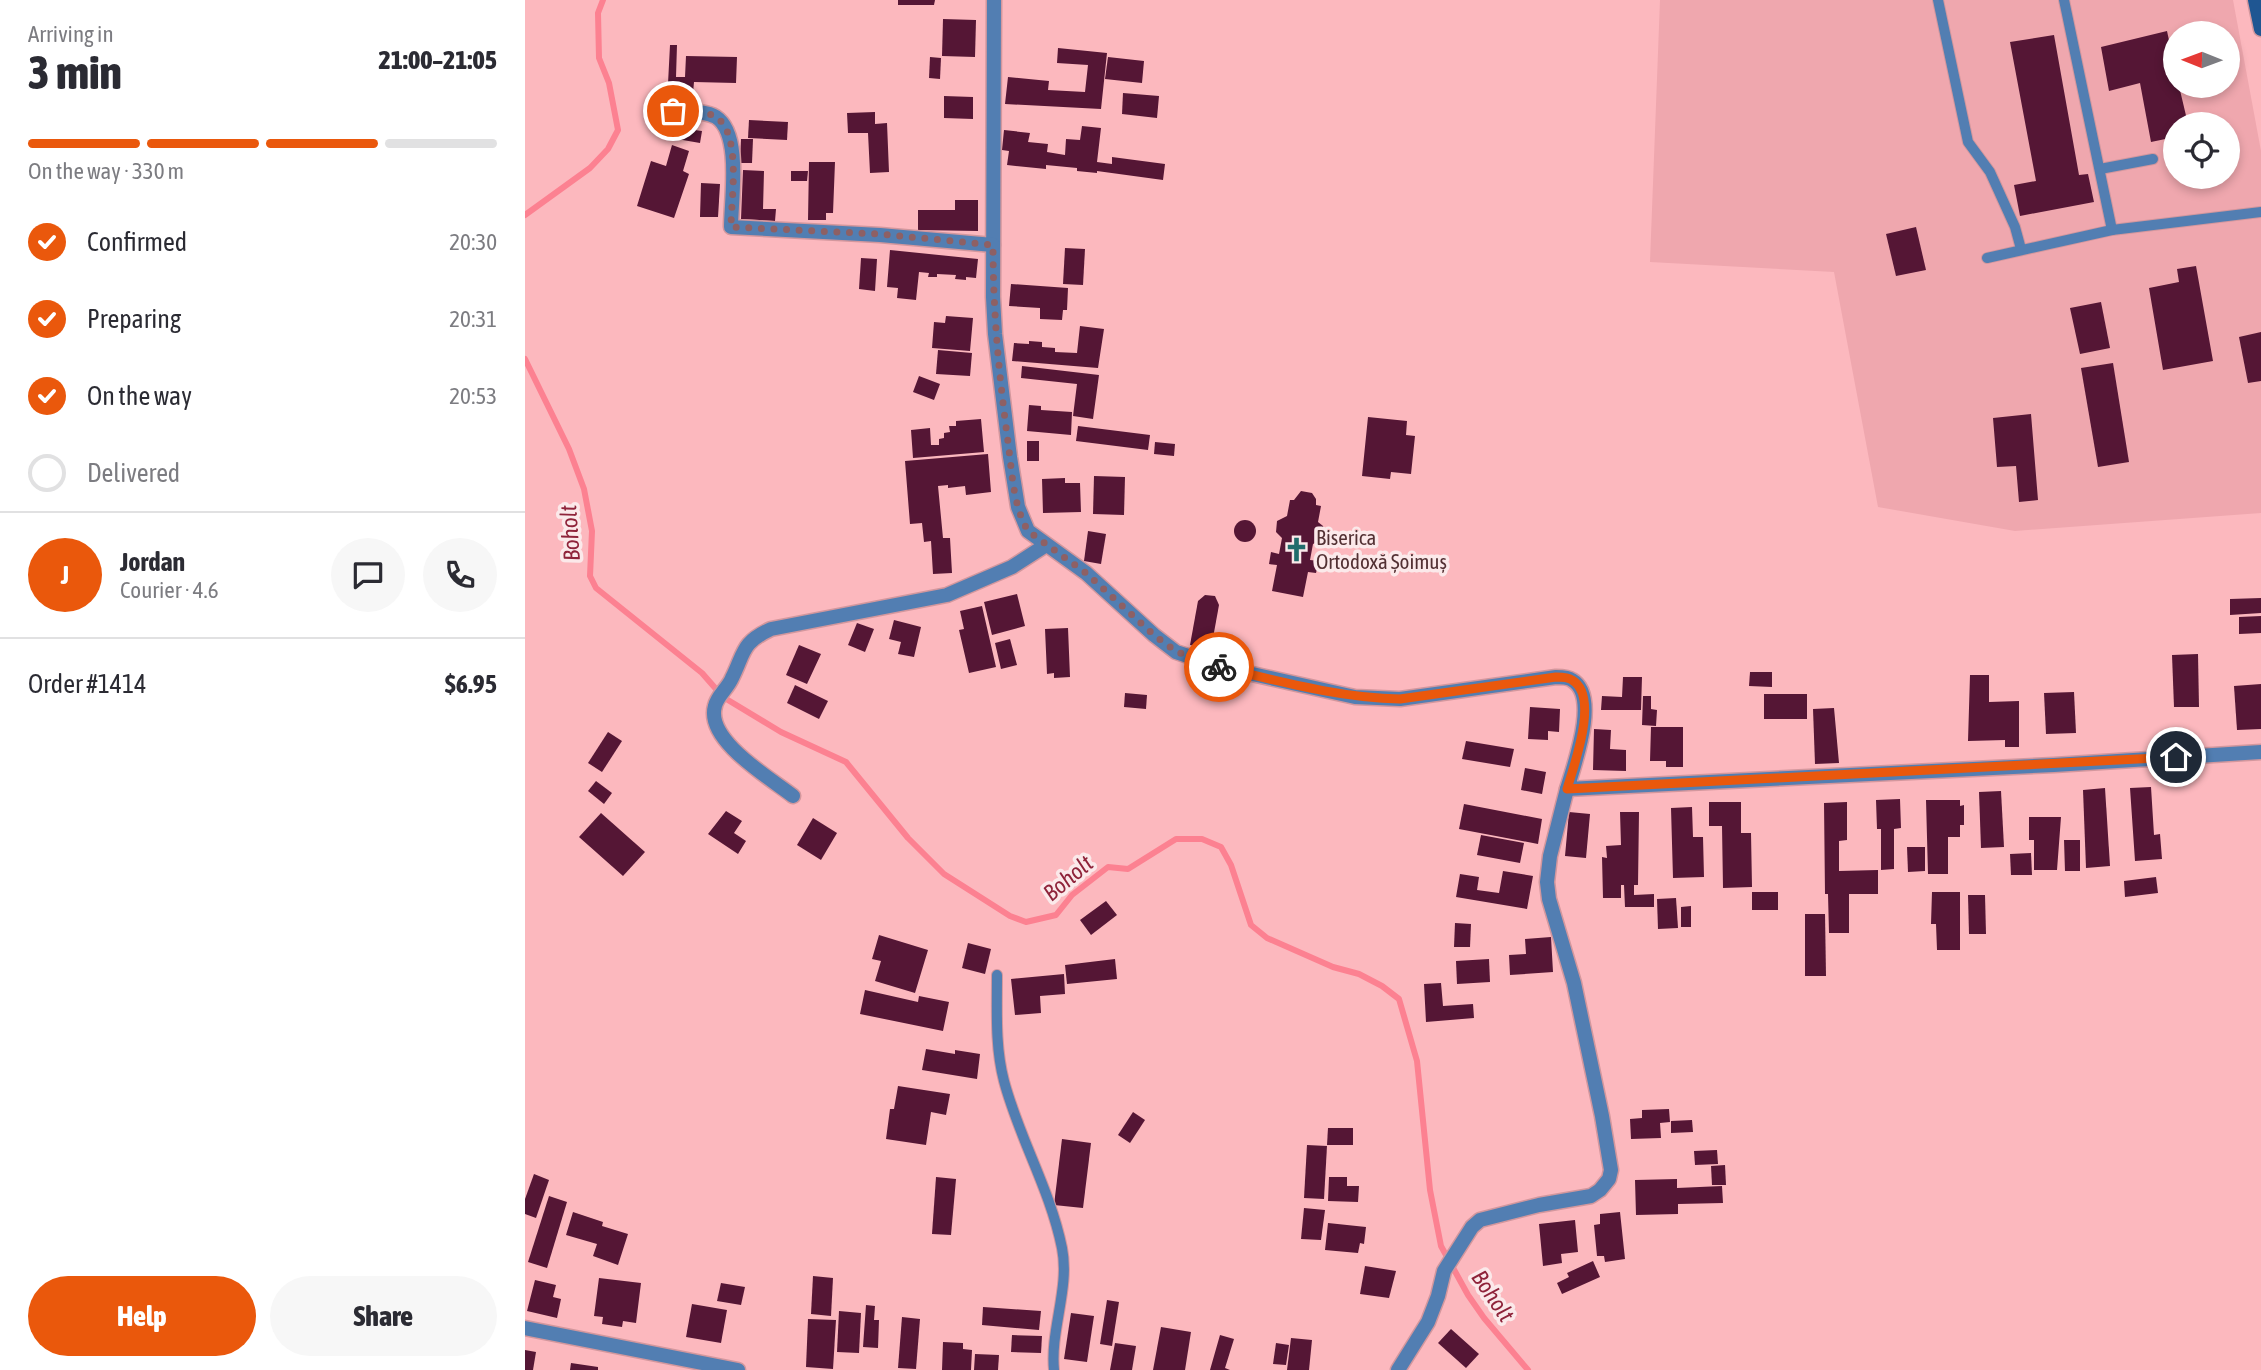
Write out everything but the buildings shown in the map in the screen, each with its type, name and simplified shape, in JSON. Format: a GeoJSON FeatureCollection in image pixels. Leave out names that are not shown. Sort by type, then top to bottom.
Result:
{"type":"FeatureCollection","features":[{"type":"Feature","properties":{"kind":"main road"},"geometry":{"type":"LineString","coordinates":[[2255,0],[2261,29]]}},
{"type":"Feature","properties":{"kind":"street"},"geometry":{"type":"LineString","coordinates":[[994,0],[993,297],[999,374],[1018,507],[1028,531],[1086,573],[1154,635],[1177,652],[1221,667],[1355,697],[1380,699],[1400,699],[1556,677],[1571,679],[1580,687],[1584,696],[1585,707],[1578,749],[1550,856],[1547,882],[1549,900],[1574,983],[1602,1116],[1611,1170],[1609,1179],[1591,1196],[1479,1220],[1444,1271],[1428,1322],[1398,1370]]}},
{"type":"Feature","properties":{"kind":"street"},"geometry":{"type":"LineString","coordinates":[[673,111],[714,116],[728,131],[732,157],[731,227],[880,234],[993,245]]}},
{"type":"Feature","properties":{"kind":"street"},"geometry":{"type":"LineString","coordinates":[[793,796],[722,738],[715,727],[715,704],[732,680],[743,649],[771,629],[947,595],[973,586],[1011,567],[1046,545]]}},
{"type":"Feature","properties":{"kind":"street"},"geometry":{"type":"LineString","coordinates":[[1567,789],[2261,752]]}},
{"type":"Feature","properties":{"kind":"street"},"geometry":{"type":"LineString","coordinates":[[525,1328],[738,1370]]}},
{"type":"Feature","properties":{"kind":"lane"},"geometry":{"type":"LineString","coordinates":[[1938,0],[1968,142],[1990,172],[2015,228],[2021,249]]}},
{"type":"Feature","properties":{"kind":"lane"},"geometry":{"type":"LineString","coordinates":[[2064,0],[2112,230]]}},
{"type":"Feature","properties":{"kind":"lane"},"geometry":{"type":"LineString","coordinates":[[2100,169],[2153,159]]}},
{"type":"Feature","properties":{"kind":"lane"},"geometry":{"type":"LineString","coordinates":[[1987,258],[2112,230],[2261,212]]}},
{"type":"Feature","properties":{"kind":"lane"},"geometry":{"type":"LineString","coordinates":[[997,975],[997,1047],[1004,1082],[1043,1181],[1063,1252],[1062,1294],[1053,1356],[1055,1370]]}},
{"type":"Feature","properties":{"kind":"shaded area"},"geometry":{"type":"Polygon","coordinates":[[[1660,0],[2233,0],[2237,21],[2163,21],[2163,98],[2240,98],[2240,38],[2261,151],[2261,513],[2015,531],[1878,507],[1834,272],[1650,262],[1660,0]]]}},
{"type":"Feature","properties":{"kind":"waterway","name":"Boholt"},"geometry":{"type":"LineString","coordinates":[[525,215],[590,168],[608,149],[618,130],[609,83],[599,58],[598,13],[603,0]]}},
{"type":"Feature","properties":{"kind":"waterway","name":"Boholt"},"geometry":{"type":"LineString","coordinates":[[525,359],[569,449],[584,489],[592,531],[590,576],[596,588],[702,673],[723,697],[781,732],[846,762],[908,838],[944,874],[1010,916],[1026,922],[1056,915],[1072,895],[1108,867],[1128,869],[1176,839],[1202,839],[1221,847],[1231,865],[1251,925],[1267,938],[1333,967],[1359,974],[1399,999],[1417,1061],[1430,1190],[1441,1246],[1484,1318],[1528,1370]]}},
{"type":"Feature","properties":{"kind":"way so far"},"geometry":{"type":"LineString","coordinates":[[673,111],[714,116],[728,131],[732,157],[731,227],[880,234],[993,245],[993,297],[999,374],[1022,521],[1028,531],[1086,573],[1154,635],[1177,652],[1219,667]]}},
{"type":"Feature","properties":{"kind":"place","name":"Biserica Ortodoxă Șoimuș"},"geometry":{"type":"Point","coordinates":[1296,549]}},
{"type":"Feature","properties":{"kind":"route"},"geometry":{"type":"LineString","coordinates":[[1219,667],[1355,697],[1380,699],[1400,699],[1556,677],[1571,679],[1580,687],[1585,707],[1578,749],[1567,789],[2176,757]]}}]}
